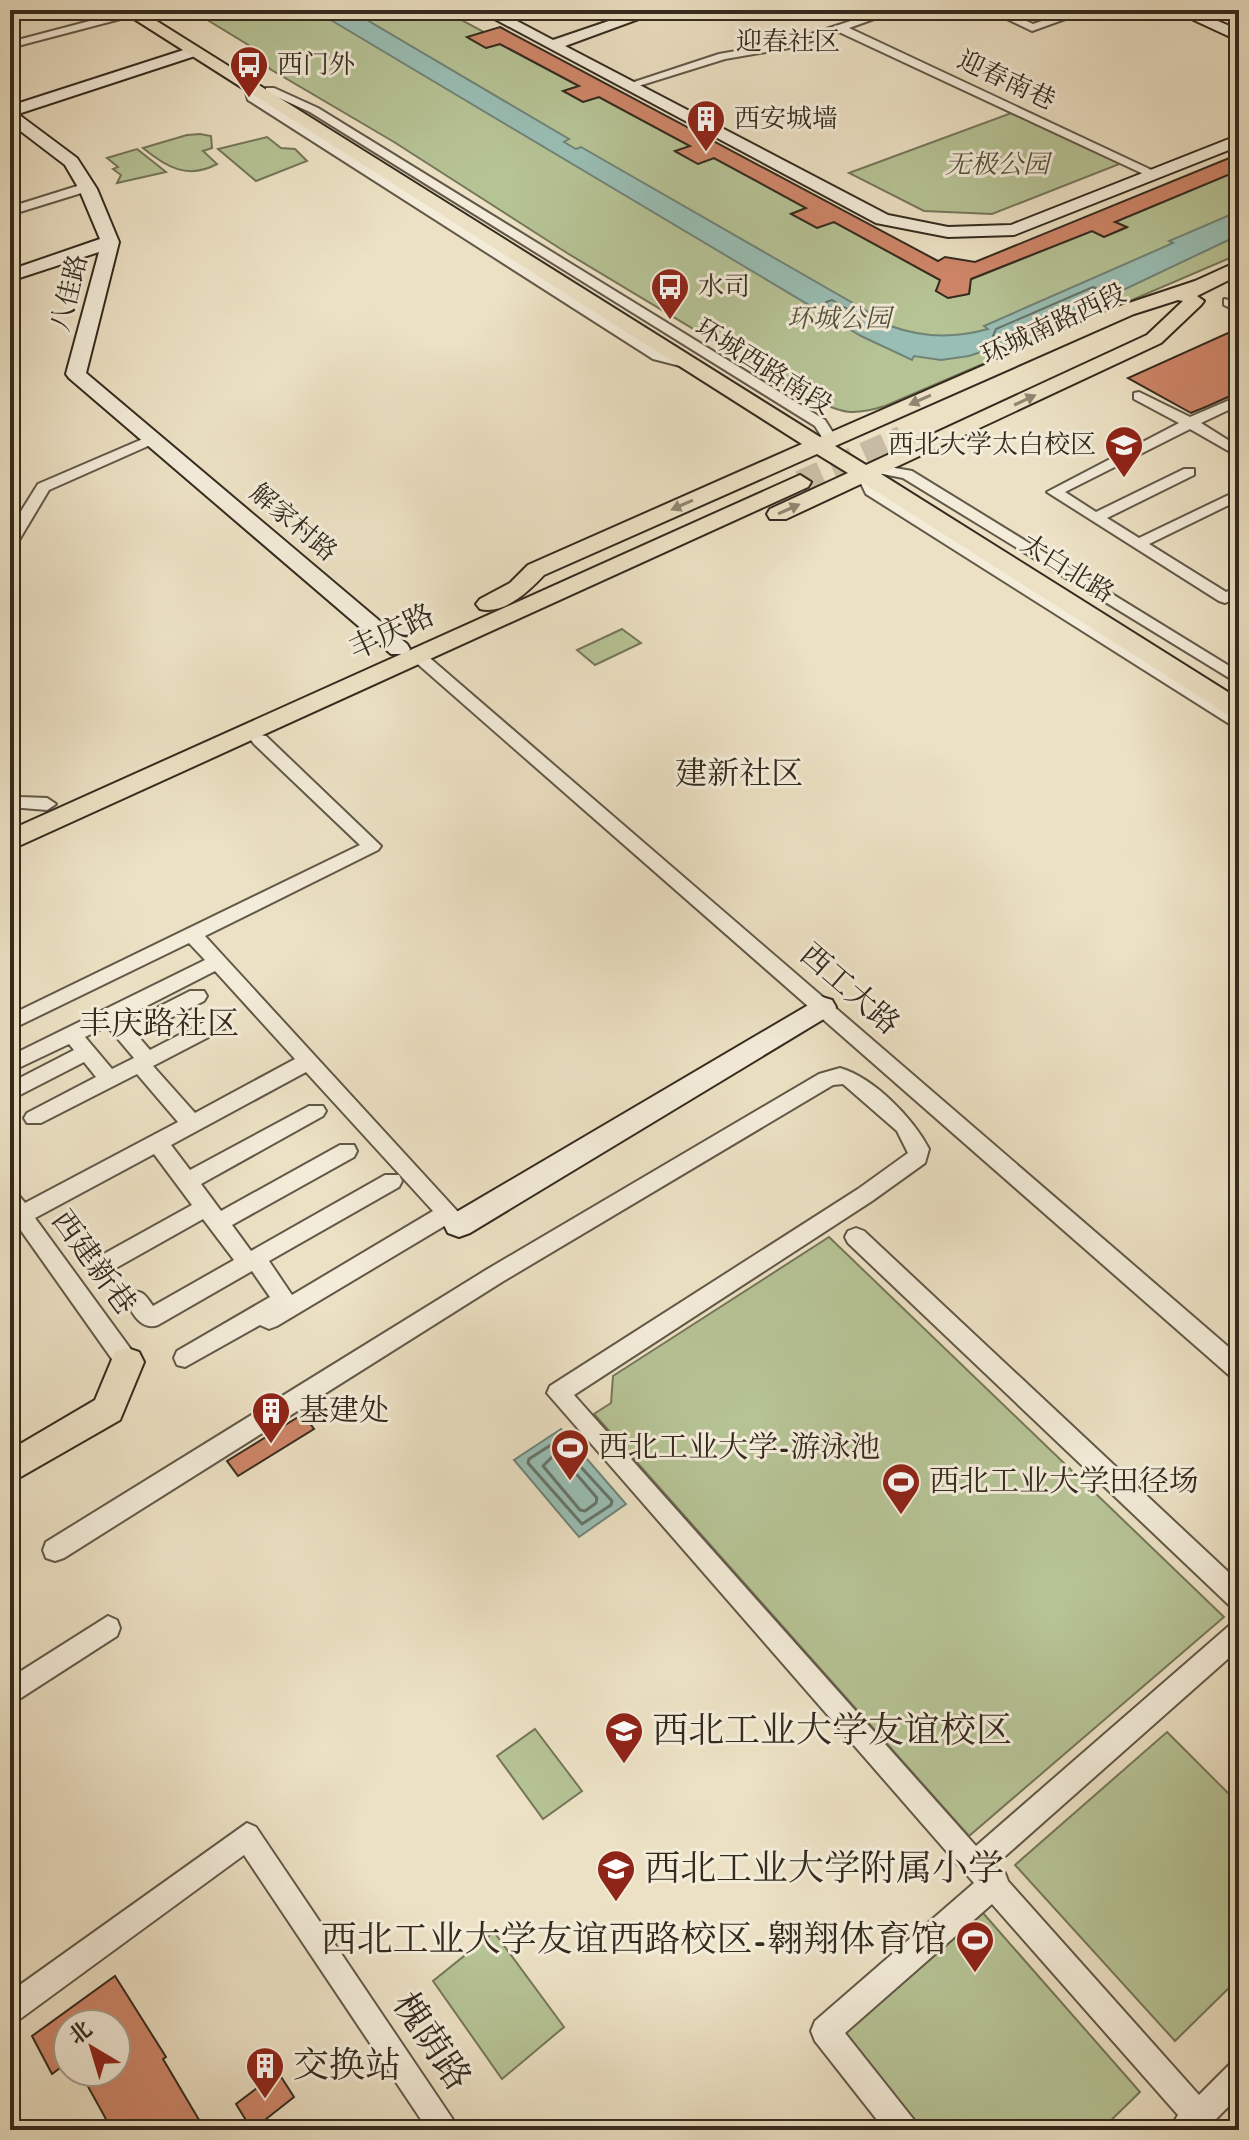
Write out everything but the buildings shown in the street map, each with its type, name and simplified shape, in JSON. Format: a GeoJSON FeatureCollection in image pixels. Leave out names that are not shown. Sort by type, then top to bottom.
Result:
{"type":"FeatureCollection","features":[{"type":"Feature","properties":{"kind":"main road","name":"环城西路南段"},"geometry":{"type":"LineString","coordinates":[[141,10],[248,87],[691,354],[823,442]]}},
{"type":"Feature","properties":{"kind":"main road"},"geometry":{"type":"LineString","coordinates":[[123,12],[176,49],[203,54],[204,41],[155,10]]}},
{"type":"Feature","properties":{"kind":"main road","name":"环城西路南段"},"geometry":{"type":"LineString","coordinates":[[203,54],[270,90],[664,337],[823,442]]}},
{"type":"Feature","properties":{"kind":"main road","name":"环城南路西段"},"geometry":{"type":"LineString","coordinates":[[897,434],[1197,294],[1239,267]]}},
{"type":"Feature","properties":{"kind":"main road","name":"环城南路西段"},"geometry":{"type":"LineString","coordinates":[[1197,294],[1239,281]]}},
{"type":"Feature","properties":{"kind":"main road"},"geometry":{"type":"LineString","coordinates":[[420,647],[518,588],[536,570],[1127,310],[1197,294]]}},
{"type":"Feature","properties":{"kind":"main road"},"geometry":{"type":"LineString","coordinates":[[420,647],[619,585],[871,472],[1154,339],[1197,294]]}},
{"type":"Feature","properties":{"kind":"main road"},"geometry":{"type":"LineString","coordinates":[[823,442],[871,472]]}},
{"type":"Feature","properties":{"kind":"main road","name":"太白北路"},"geometry":{"type":"LineString","coordinates":[[871,472],[1239,693]]}},
{"type":"Feature","properties":{"kind":"main road","name":"太白北路"},"geometry":{"type":"LineString","coordinates":[[871,472],[1239,710]]}},
{"type":"Feature","properties":{"kind":"main road","name":"丰庆路"},"geometry":{"type":"LineString","coordinates":[[10,841],[420,647],[796,479]]}},
{"type":"Feature","properties":{"kind":"main road","name":"丰庆路"},"geometry":{"type":"LineString","coordinates":[[10,821],[420,647]]}},
{"type":"Feature","properties":{"kind":"main road"},"geometry":{"type":"LineString","coordinates":[[10,1468],[108,1410],[127,1362]]}},
{"type":"Feature","properties":{"kind":"street"},"geometry":{"type":"LineString","coordinates":[[485,10],[882,219],[946,234],[1014,230],[1239,140]]}},
{"type":"Feature","properties":{"kind":"street"},"geometry":{"type":"LineString","coordinates":[[552,45],[656,10]]}},
{"type":"Feature","properties":{"kind":"street"},"geometry":{"type":"LineString","coordinates":[[628,86],[723,56],[789,45],[894,10]]}},
{"type":"Feature","properties":{"kind":"street"},"geometry":{"type":"LineString","coordinates":[[993,10],[1032,28],[1085,10]]}},
{"type":"Feature","properties":{"kind":"street"},"geometry":{"type":"LineString","coordinates":[[1179,10],[1239,36]]}},
{"type":"Feature","properties":{"kind":"street"},"geometry":{"type":"LineString","coordinates":[[10,45],[123,12]]}},
{"type":"Feature","properties":{"kind":"street","name":"迎春南巷"},"geometry":{"type":"LineString","coordinates":[[840,28],[1154,174]]}},
{"type":"Feature","properties":{"kind":"street","name":"八佳路"},"geometry":{"type":"LineString","coordinates":[[10,113],[203,54]]}},
{"type":"Feature","properties":{"kind":"street","name":"环城西路南段"},"geometry":{"type":"LineString","coordinates":[[270,90],[314,110],[691,354]]}},
{"type":"Feature","properties":{"kind":"street","name":"八佳路"},"geometry":{"type":"LineString","coordinates":[[10,113],[71,162],[87,187],[110,242],[76,374],[152,439]]}},
{"type":"Feature","properties":{"kind":"street"},"geometry":{"type":"LineString","coordinates":[[10,211],[87,187]]}},
{"type":"Feature","properties":{"kind":"street"},"geometry":{"type":"LineString","coordinates":[[10,276],[110,242]]}},
{"type":"Feature","properties":{"kind":"street"},"geometry":{"type":"LineString","coordinates":[[664,337],[691,354]]}},
{"type":"Feature","properties":{"kind":"street"},"geometry":{"type":"LineString","coordinates":[[1139,396],[1239,453]]}},
{"type":"Feature","properties":{"kind":"street"},"geometry":{"type":"LineString","coordinates":[[1239,400],[1054,492],[1225,598],[1239,591]]}},
{"type":"Feature","properties":{"kind":"street"},"geometry":{"type":"LineString","coordinates":[[10,542],[43,487],[152,439]]}},
{"type":"Feature","properties":{"kind":"street","name":"解家村路"},"geometry":{"type":"LineString","coordinates":[[152,439],[420,647]]}},
{"type":"Feature","properties":{"kind":"street"},"geometry":{"type":"LineString","coordinates":[[1239,679],[907,474],[871,472],[871,491],[1239,725]]}},
{"type":"Feature","properties":{"kind":"street"},"geometry":{"type":"LineString","coordinates":[[1095,518],[1189,472]]}},
{"type":"Feature","properties":{"kind":"street"},"geometry":{"type":"LineString","coordinates":[[1138,544],[1239,494]]}},
{"type":"Feature","properties":{"kind":"street","name":"西工大路"},"geometry":{"type":"LineString","coordinates":[[420,647],[822,1007],[1239,1370]]}},
{"type":"Feature","properties":{"kind":"street"},"geometry":{"type":"LineString","coordinates":[[10,1023],[372,846],[260,740]]}},
{"type":"Feature","properties":{"kind":"street"},"geometry":{"type":"LineString","coordinates":[[10,796],[16,803],[47,804]]}},
{"type":"Feature","properties":{"kind":"street"},"geometry":{"type":"LineString","coordinates":[[192,934],[454,1219]]}},
{"type":"Feature","properties":{"kind":"street"},"geometry":{"type":"LineString","coordinates":[[10,1065],[217,962]]}},
{"type":"Feature","properties":{"kind":"street"},"geometry":{"type":"LineString","coordinates":[[124,1033],[197,996]]}},
{"type":"Feature","properties":{"kind":"street"},"geometry":{"type":"LineString","coordinates":[[269,1320],[454,1219],[822,1007]]}},
{"type":"Feature","properties":{"kind":"street"},"geometry":{"type":"LineString","coordinates":[[110,1016],[192,1124]]}},
{"type":"Feature","properties":{"kind":"street"},"geometry":{"type":"LineString","coordinates":[[34,1118],[219,1023]]}},
{"type":"Feature","properties":{"kind":"street"},"geometry":{"type":"LineString","coordinates":[[72,1034],[109,1079]]}},
{"type":"Feature","properties":{"kind":"street"},"geometry":{"type":"LineString","coordinates":[[14,1090],[87,1052]]}},
{"type":"Feature","properties":{"kind":"street"},"geometry":{"type":"LineString","coordinates":[[16,1207],[157,1142],[309,1061]]}},
{"type":"Feature","properties":{"kind":"street"},"geometry":{"type":"LineString","coordinates":[[55,1550],[494,1276],[826,1079],[840,1075],[850,1079],[904,1125],[919,1149],[918,1157],[865,1195],[558,1393],[986,1873],[1191,2123],[1239,2075]]}},
{"type":"Feature","properties":{"kind":"street"},"geometry":{"type":"LineString","coordinates":[[187,1182],[316,1111]]}},
{"type":"Feature","properties":{"kind":"street"},"geometry":{"type":"LineString","coordinates":[[157,1142],[212,1215],[284,1300],[185,1358]]}},
{"type":"Feature","properties":{"kind":"street"},"geometry":{"type":"LineString","coordinates":[[99,1267],[347,1151]]}},
{"type":"Feature","properties":{"kind":"street"},"geometry":{"type":"LineString","coordinates":[[136,1299],[150,1319],[392,1181]]}},
{"type":"Feature","properties":{"kind":"street","name":"西建新巷"},"geometry":{"type":"LineString","coordinates":[[16,1207],[127,1362]]}},
{"type":"Feature","properties":{"kind":"street"},"geometry":{"type":"LineString","coordinates":[[856,1237],[1239,1598]]}},
{"type":"Feature","properties":{"kind":"street"},"geometry":{"type":"LineString","coordinates":[[10,1693],[108,1628]]}},
{"type":"Feature","properties":{"kind":"street"},"geometry":{"type":"LineString","coordinates":[[904,2130],[825,2031],[1239,1633]]}},
{"type":"Feature","properties":{"kind":"street","name":"槐荫路"},"geometry":{"type":"LineString","coordinates":[[10,2009],[247,1836],[445,2130]]}},
{"type":"Feature","properties":{"kind":"green space","name":"环城公园"},"geometry":{"type":"Polygon","coordinates":[[[191,10],[443,10],[484,32],[468,38],[486,48],[500,44],[579,86],[564,91],[583,102],[599,97],[690,146],[676,152],[698,164],[714,158],[806,208],[791,214],[817,228],[834,222],[944,282],[936,290],[948,298],[969,294],[970,289],[962,283],[1092,231],[1104,237],[1126,228],[1115,222],[1230,174],[1239,178],[1239,254],[885,406],[854,412],[838,410],[808,398],[567,253],[394,142],[270,69],[250,46],[191,10]]]}},
{"type":"Feature","properties":{"kind":"green space","name":"无极公园"},"geometry":{"type":"Polygon","coordinates":[[[1014,112],[1122,163],[992,214],[924,211],[849,173],[1014,112]]]}},
{"type":"Feature","properties":{"kind":"green space"},"geometry":{"type":"Polygon","coordinates":[[[187,135],[211,136],[212,148],[203,151],[217,164],[206,169],[187,171],[169,166],[143,148],[187,135]]]}},
{"type":"Feature","properties":{"kind":"green space"},"geometry":{"type":"Polygon","coordinates":[[[267,137],[281,148],[295,149],[307,161],[256,181],[218,149],[267,137]]]}},
{"type":"Feature","properties":{"kind":"green space"},"geometry":{"type":"Polygon","coordinates":[[[137,149],[166,172],[117,183],[121,175],[113,169],[118,167],[107,158],[137,149]]]}},
{"type":"Feature","properties":{"kind":"green space"},"geometry":{"type":"Polygon","coordinates":[[[622,629],[641,643],[595,665],[577,650],[622,629]]]}},
{"type":"Feature","properties":{"kind":"green space","name":"西北工业大学田径场"},"geometry":{"type":"Polygon","coordinates":[[[829,1237],[1224,1617],[969,1836],[594,1414],[611,1403],[613,1376],[829,1237]]]}},
{"type":"Feature","properties":{"kind":"green space"},"geometry":{"type":"Polygon","coordinates":[[[535,1729],[582,1791],[543,1819],[497,1756],[535,1729]]]}},
{"type":"Feature","properties":{"kind":"green space"},"geometry":{"type":"Polygon","coordinates":[[[1167,1732],[1239,1804],[1239,1978],[1175,2041],[1015,1865],[1167,1732]]]}},
{"type":"Feature","properties":{"kind":"green space","name":"西北工业大学友谊西路校区-翱翔体育馆"},"geometry":{"type":"Polygon","coordinates":[[[983,1913],[1140,2092],[1101,2130],[916,2130],[842,2036],[983,1913]]]}},
{"type":"Feature","properties":{"kind":"green space"},"geometry":{"type":"Polygon","coordinates":[[[494,1932],[564,2027],[502,2079],[433,1981],[494,1932]]]}},
{"type":"Feature","properties":{"kind":"water"},"geometry":{"type":"Polygon","coordinates":[[[314,10],[355,13],[569,139],[564,142],[576,149],[581,147],[879,318],[876,320],[903,330],[931,335],[959,335],[988,329],[984,326],[1239,211],[1239,235],[1020,339],[969,356],[941,360],[914,356],[912,360],[861,336],[314,10]]]}},
{"type":"Feature","properties":{"kind":"water","name":"西北工业大学-游泳池"},"geometry":{"type":"Polygon","coordinates":[[[561,1429],[626,1504],[579,1537],[514,1460],[561,1429]]]}},
{"type":"Feature","properties":{"kind":"tunnel"},"geometry":{"type":"LineString","coordinates":[[800,482],[902,437]]}},
{"type":"Feature","properties":{"kind":"place","name":"西门外"},"geometry":{"type":"Point","coordinates":[249,99]}},
{"type":"Feature","properties":{"kind":"place","name":"西安城墙"},"geometry":{"type":"Point","coordinates":[706,153]}},
{"type":"Feature","properties":{"kind":"place","name":"水司"},"geometry":{"type":"Point","coordinates":[670,321]}},
{"type":"Feature","properties":{"kind":"place","name":"西北大学太白校区"},"geometry":{"type":"Point","coordinates":[1124,479]}},
{"type":"Feature","properties":{"kind":"place","name":"基建处"},"geometry":{"type":"Point","coordinates":[271,1445]}},
{"type":"Feature","properties":{"kind":"place","name":"西北工业大学-游泳池"},"geometry":{"type":"Point","coordinates":[570,1482]}},
{"type":"Feature","properties":{"kind":"place","name":"西北工业大学田径场"},"geometry":{"type":"Point","coordinates":[901,1516]}},
{"type":"Feature","properties":{"kind":"place","name":"西北工业大学友谊校区"},"geometry":{"type":"Point","coordinates":[624,1765]}},
{"type":"Feature","properties":{"kind":"place","name":"西北工业大学附属小学"},"geometry":{"type":"Point","coordinates":[616,1903]}},
{"type":"Feature","properties":{"kind":"place","name":"西北工业大学友谊西路校区-翱翔体育馆"},"geometry":{"type":"Point","coordinates":[975,1974]}},
{"type":"Feature","properties":{"kind":"place","name":"交换站"},"geometry":{"type":"Point","coordinates":[265,2100]}},
{"type":"Feature","properties":{"kind":"district","name":"迎春社区"},"geometry":{"type":"Point","coordinates":[788,42]}},
{"type":"Feature","properties":{"kind":"district","name":"建新社区"},"geometry":{"type":"Point","coordinates":[739,775]}},
{"type":"Feature","properties":{"kind":"district","name":"丰庆路社区"},"geometry":{"type":"Point","coordinates":[159,1025]}}]}
